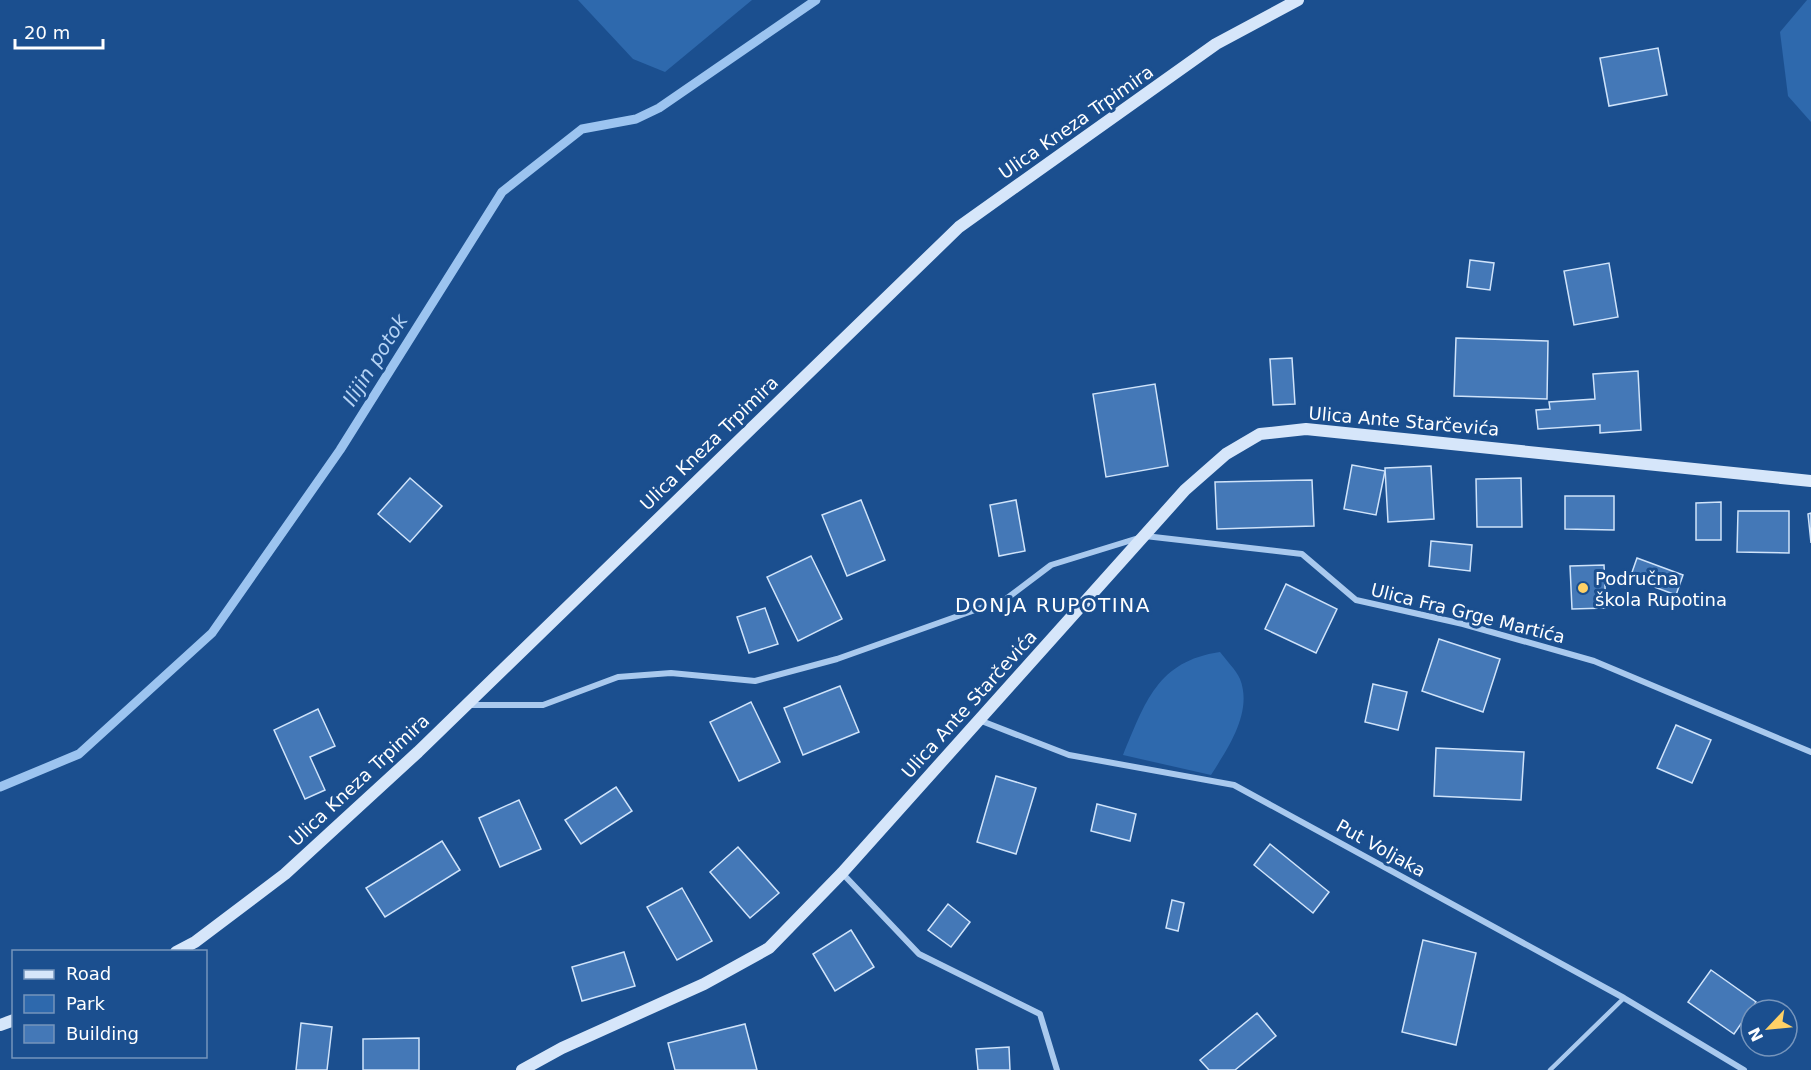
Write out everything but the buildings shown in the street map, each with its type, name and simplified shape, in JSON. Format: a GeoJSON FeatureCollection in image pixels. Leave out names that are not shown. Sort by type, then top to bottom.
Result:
{"type":"FeatureCollection","features":[{"type":"Feature","properties":{"kind":"street","name":"Ulica Kneza Trpimira"},"geometry":{"type":"LineString","coordinates":[[178,950],[195,942],[285,874],[466,705],[959,227],[1216,44],[1298,0]]}},
{"type":"Feature","properties":{"kind":"street","name":"Ulica Ante Starčevića"},"geometry":{"type":"LineString","coordinates":[[522,1070],[562,1048],[704,984],[769,948],[842,873],[1185,490],[1226,454],[1260,434],[1306,429],[1811,481]]}},
{"type":"Feature","properties":{"kind":"street","name":"Ulica Fra Grge Martića"},"geometry":{"type":"LineString","coordinates":[[466,705],[543,705],[618,677],[629,676],[671,673],[755,681],[837,659],[1006,599],[1051,565],[1145,536],[1302,554],[1356,600],[1463,624],[1594,661],[1811,752]]}},
{"type":"Feature","properties":{"kind":"street","name":"Put Voljaka"},"geometry":{"type":"LineString","coordinates":[[978,720],[1069,754],[1234,785],[1624,998],[1744,1070]]}},
{"type":"Feature","properties":{"kind":"street"},"geometry":{"type":"LineString","coordinates":[[842,873],[919,954],[1041,1014],[1057,1070]]}},
{"type":"Feature","properties":{"kind":"lane"},"geometry":{"type":"LineString","coordinates":[[1550,1070],[1624,998]]}},
{"type":"Feature","properties":{"kind":"green space"},"geometry":{"type":"Polygon","coordinates":[[[578,0],[752,0],[665,72],[633,59],[578,0]]]}},
{"type":"Feature","properties":{"kind":"green space"},"geometry":{"type":"Polygon","coordinates":[[[1807,0],[1811,0],[1811,122],[1788,96],[1780,32],[1807,0]]]}},
{"type":"Feature","properties":{"kind":"green space"},"geometry":{"type":"Polygon","coordinates":[[[1220,652],[1240,679],[1243,704],[1237,729],[1211,775],[1123,755],[1147,702],[1167,675],[1181,665],[1199,657],[1220,652]]]}},
{"type":"Feature","properties":{"kind":"waterway","name":"Ilijin potok"},"geometry":{"type":"LineString","coordinates":[[0,787],[79,754],[212,633],[340,450],[502,192],[582,129],[636,119],[659,108],[816,0]]}},
{"type":"Feature","properties":{"kind":"place","name":"Područna škola Rupotina"},"geometry":{"type":"Point","coordinates":[1583,588]}},
{"type":"Feature","properties":{"kind":"district","name":"DONJA RUPOTINA"},"geometry":{"type":"Point","coordinates":[1053,605]}}]}
